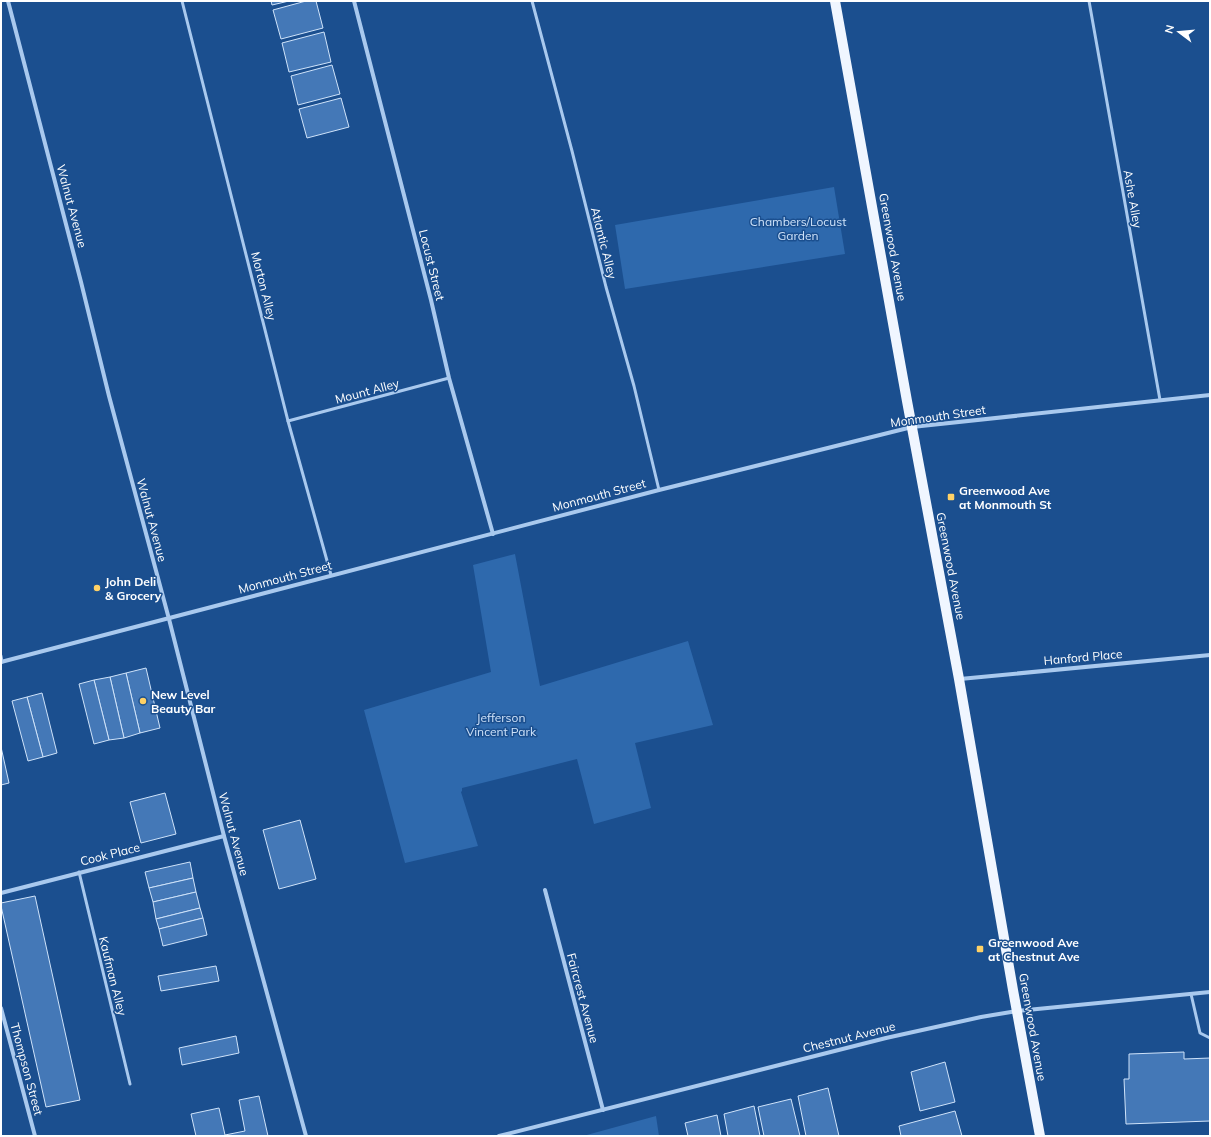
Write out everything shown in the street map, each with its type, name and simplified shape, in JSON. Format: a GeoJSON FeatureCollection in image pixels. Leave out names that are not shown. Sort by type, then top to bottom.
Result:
{"type":"FeatureCollection","features":[{"type":"Feature","properties":{"kind":"main road","name":"Greenwood Avenue"},"geometry":{"type":"LineString","coordinates":[[835,1],[959,679],[1040,1136]]}},
{"type":"Feature","properties":{"kind":"street","name":"Walnut Avenue"},"geometry":{"type":"LineString","coordinates":[[8,1],[224,836],[306,1136]]}},
{"type":"Feature","properties":{"kind":"street","name":"Locust Street"},"geometry":{"type":"LineString","coordinates":[[354,1],[450,378],[493,534]]}},
{"type":"Feature","properties":{"kind":"street","name":"Monmouth Street"},"geometry":{"type":"LineString","coordinates":[[2,662],[659,490],[912,427],[1210,395]]}},
{"type":"Feature","properties":{"kind":"street","name":"Hanford Place"},"geometry":{"type":"LineString","coordinates":[[959,679],[1210,655]]}},
{"type":"Feature","properties":{"kind":"street","name":"Cook Place"},"geometry":{"type":"LineString","coordinates":[[1,893],[224,836]]}},
{"type":"Feature","properties":{"kind":"street","name":"Faircrest Avenue"},"geometry":{"type":"LineString","coordinates":[[545,890],[602,1110]]}},
{"type":"Feature","properties":{"kind":"street","name":"Chestnut Avenue"},"geometry":{"type":"LineString","coordinates":[[499,1136],[886,1038],[981,1017],[1017,1011],[1210,992]]}},
{"type":"Feature","properties":{"kind":"street","name":"Thompson Street"},"geometry":{"type":"LineString","coordinates":[[1,1008],[35,1136]]}},
{"type":"Feature","properties":{"kind":"lane","name":"Morton Alley"},"geometry":{"type":"LineString","coordinates":[[182,1],[288,421],[331,575]]}},
{"type":"Feature","properties":{"kind":"lane","name":"Atlantic Alley"},"geometry":{"type":"LineString","coordinates":[[532,1],[606,287],[634,386],[659,490]]}},
{"type":"Feature","properties":{"kind":"lane","name":"Ashe Alley"},"geometry":{"type":"LineString","coordinates":[[1089,1],[1160,400]]}},
{"type":"Feature","properties":{"kind":"lane","name":"Mount Alley"},"geometry":{"type":"LineString","coordinates":[[288,421],[450,378]]}},
{"type":"Feature","properties":{"kind":"lane"},"geometry":{"type":"LineString","coordinates":[[1,656],[2,662]]}},
{"type":"Feature","properties":{"kind":"lane","name":"Kaufman Alley"},"geometry":{"type":"LineString","coordinates":[[79,872],[130,1084]]}},
{"type":"Feature","properties":{"kind":"lane"},"geometry":{"type":"LineString","coordinates":[[1191,994],[1200,1033],[1210,1038]]}},
{"type":"Feature","properties":{"kind":"green space","name":"Chambers/Locust Garden"},"geometry":{"type":"Polygon","coordinates":[[[834,187],[845,254],[625,289],[615,225],[834,187]]]}},
{"type":"Feature","properties":{"kind":"green space","name":"Jefferson Vincent Park"},"geometry":{"type":"Polygon","coordinates":[[[515,554],[540,686],[688,641],[713,725],[635,743],[651,808],[594,824],[577,759],[462,788],[461,792],[478,846],[405,863],[364,710],[491,672],[473,565],[515,554]]]}},
{"type":"Feature","properties":{"kind":"green space"},"geometry":{"type":"Polygon","coordinates":[[[656,1116],[659,1136],[583,1136],[656,1116]]]}},
{"type":"Feature","properties":{"kind":"building"},"geometry":{"type":"Polygon","coordinates":[[[271,1],[289,1],[272,5],[271,1]]]}},
{"type":"Feature","properties":{"kind":"building"},"geometry":{"type":"Polygon","coordinates":[[[306,1],[316,1],[323,28],[281,39],[273,10],[306,1]]]}},
{"type":"Feature","properties":{"kind":"building"},"geometry":{"type":"Polygon","coordinates":[[[324,32],[331,62],[289,72],[282,43],[324,32]]]}},
{"type":"Feature","properties":{"kind":"building"},"geometry":{"type":"Polygon","coordinates":[[[332,65],[340,94],[298,105],[291,76],[332,65]]]}},
{"type":"Feature","properties":{"kind":"building"},"geometry":{"type":"Polygon","coordinates":[[[341,98],[349,127],[307,138],[299,109],[341,98]]]}},
{"type":"Feature","properties":{"kind":"building","name":"New Level Beauty Bar"},"geometry":{"type":"Polygon","coordinates":[[[146,668],[160,728],[140,733],[126,673],[146,668]]]}},
{"type":"Feature","properties":{"kind":"building"},"geometry":{"type":"Polygon","coordinates":[[[126,673],[140,733],[124,738],[110,677],[126,673]]]}},
{"type":"Feature","properties":{"kind":"building"},"geometry":{"type":"Polygon","coordinates":[[[110,677],[124,738],[109,740],[94,680],[110,677]]]}},
{"type":"Feature","properties":{"kind":"building"},"geometry":{"type":"Polygon","coordinates":[[[94,680],[109,740],[94,744],[79,684],[94,680]]]}},
{"type":"Feature","properties":{"kind":"building"},"geometry":{"type":"Polygon","coordinates":[[[42,693],[57,753],[43,757],[27,697],[42,693]]]}},
{"type":"Feature","properties":{"kind":"building"},"geometry":{"type":"Polygon","coordinates":[[[27,697],[43,757],[28,761],[12,701],[27,697]]]}},
{"type":"Feature","properties":{"kind":"building"},"geometry":{"type":"Polygon","coordinates":[[[1,747],[9,783],[1,785],[1,747]]]}},
{"type":"Feature","properties":{"kind":"building"},"geometry":{"type":"Polygon","coordinates":[[[165,793],[176,834],[141,843],[130,802],[165,793]]]}},
{"type":"Feature","properties":{"kind":"building"},"geometry":{"type":"Polygon","coordinates":[[[300,820],[316,879],[279,889],[263,830],[300,820]]]}},
{"type":"Feature","properties":{"kind":"building"},"geometry":{"type":"Polygon","coordinates":[[[190,862],[193,878],[149,888],[145,872],[190,862]]]}},
{"type":"Feature","properties":{"kind":"building"},"geometry":{"type":"Polygon","coordinates":[[[193,878],[196,892],[153,902],[149,888],[193,878]]]}},
{"type":"Feature","properties":{"kind":"building"},"geometry":{"type":"Polygon","coordinates":[[[196,892],[200,908],[156,919],[153,902],[196,892]]]}},
{"type":"Feature","properties":{"kind":"building"},"geometry":{"type":"Polygon","coordinates":[[[35,896],[80,1100],[46,1107],[1,906],[1,903],[35,896]]]}},
{"type":"Feature","properties":{"kind":"building"},"geometry":{"type":"Polygon","coordinates":[[[200,908],[203,918],[159,929],[156,919],[200,908]]]}},
{"type":"Feature","properties":{"kind":"building"},"geometry":{"type":"Polygon","coordinates":[[[203,918],[207,935],[163,946],[159,929],[203,918]]]}},
{"type":"Feature","properties":{"kind":"building"},"geometry":{"type":"Polygon","coordinates":[[[216,966],[219,981],[161,991],[158,976],[216,966]]]}},
{"type":"Feature","properties":{"kind":"building"},"geometry":{"type":"Polygon","coordinates":[[[236,1036],[239,1053],[182,1065],[179,1048],[236,1036]]]}},
{"type":"Feature","properties":{"kind":"building"},"geometry":{"type":"Polygon","coordinates":[[[1184,1052],[1184,1059],[1210,1058],[1210,1121],[1126,1124],[1124,1079],[1129,1079],[1129,1054],[1184,1052]]]}},
{"type":"Feature","properties":{"kind":"building"},"geometry":{"type":"Polygon","coordinates":[[[945,1062],[955,1102],[920,1111],[911,1072],[945,1062]]]}},
{"type":"Feature","properties":{"kind":"building"},"geometry":{"type":"Polygon","coordinates":[[[828,1088],[839,1136],[806,1136],[798,1096],[828,1088]]]}},
{"type":"Feature","properties":{"kind":"building"},"geometry":{"type":"Polygon","coordinates":[[[259,1096],[268,1136],[196,1136],[191,1114],[219,1108],[225,1135],[245,1131],[239,1100],[259,1096]]]}},
{"type":"Feature","properties":{"kind":"building"},"geometry":{"type":"Polygon","coordinates":[[[791,1099],[800,1136],[764,1136],[758,1107],[791,1099]]]}},
{"type":"Feature","properties":{"kind":"building"},"geometry":{"type":"Polygon","coordinates":[[[754,1106],[760,1136],[728,1136],[724,1114],[754,1106]]]}},
{"type":"Feature","properties":{"kind":"building"},"geometry":{"type":"Polygon","coordinates":[[[955,1111],[962,1136],[901,1136],[899,1126],[955,1111]]]}},
{"type":"Feature","properties":{"kind":"building"},"geometry":{"type":"Polygon","coordinates":[[[717,1115],[721,1136],[688,1136],[685,1123],[717,1115]]]}},
{"type":"Feature","properties":{"kind":"place","name":"Greenwood Ave at Monmouth St"},"geometry":{"type":"Point","coordinates":[951,497]}},
{"type":"Feature","properties":{"kind":"place","name":"John Deli & Grocery"},"geometry":{"type":"Point","coordinates":[97,588]}},
{"type":"Feature","properties":{"kind":"place","name":"New Level Beauty Bar"},"geometry":{"type":"Point","coordinates":[143,701]}},
{"type":"Feature","properties":{"kind":"place","name":"Greenwood Ave at Chestnut Ave"},"geometry":{"type":"Point","coordinates":[980,949]}}]}
